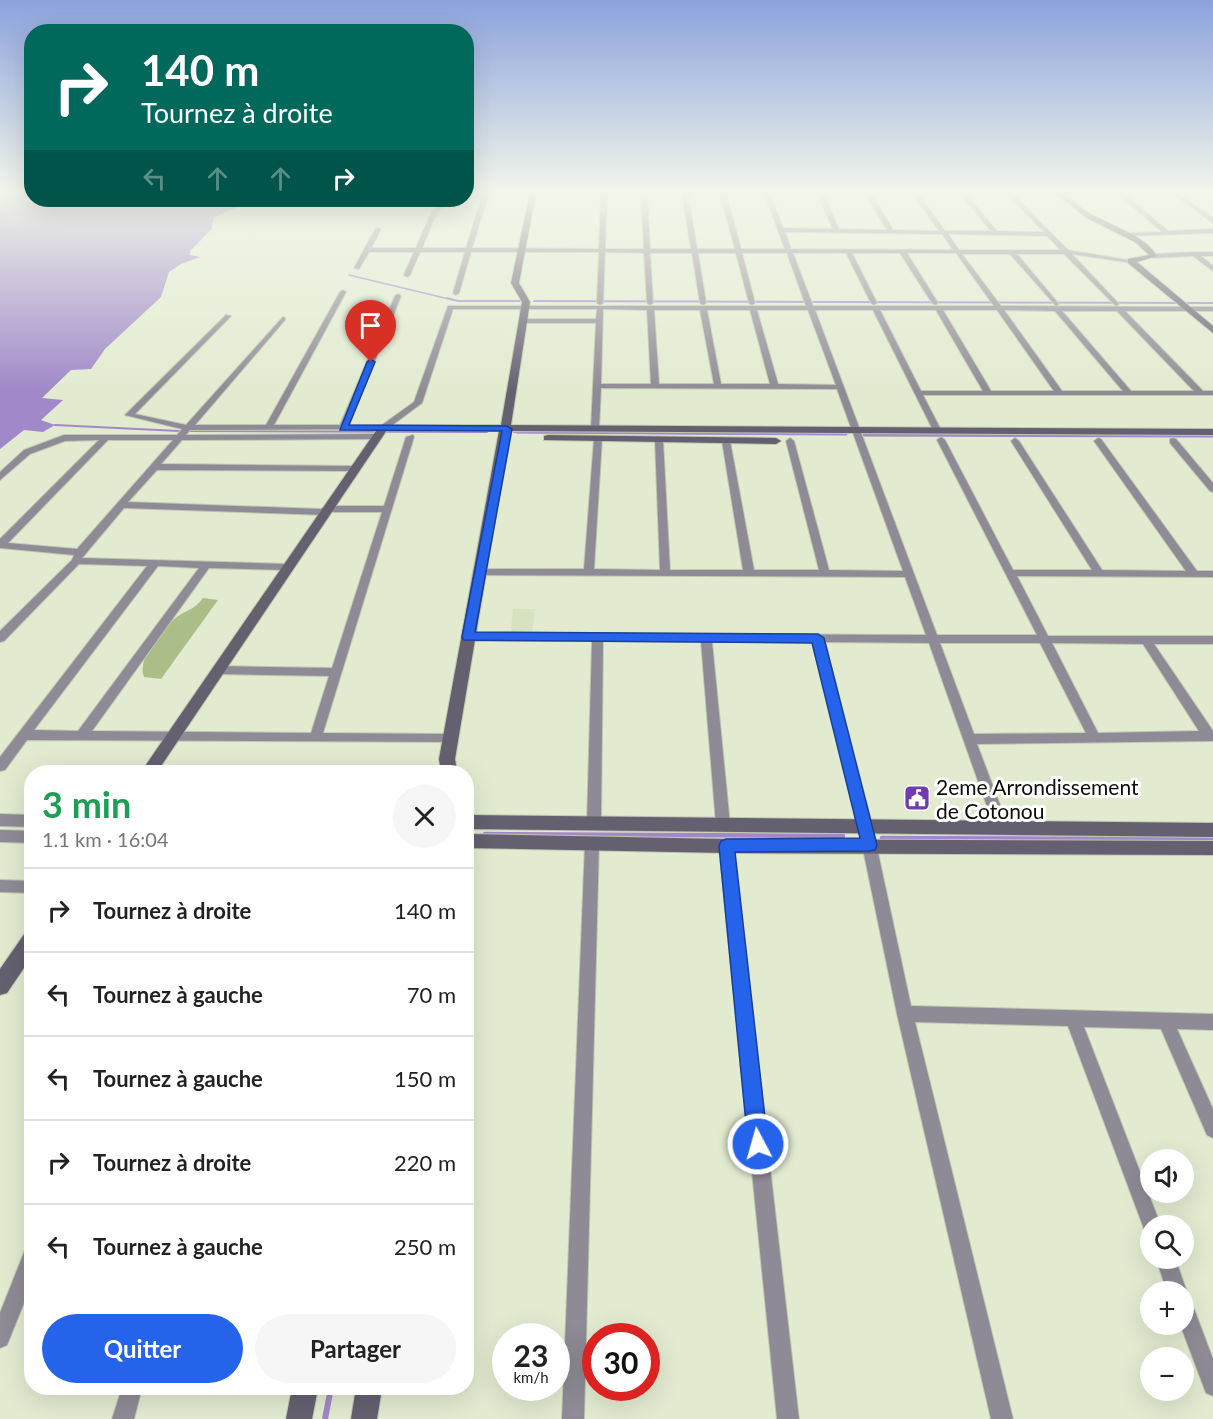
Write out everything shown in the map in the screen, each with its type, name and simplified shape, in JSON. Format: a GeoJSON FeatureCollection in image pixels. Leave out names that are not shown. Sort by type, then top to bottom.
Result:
{"type":"FeatureCollection","features":[{"type":"Feature","properties":{"kind":"street"},"geometry":{"type":"LineString","coordinates":[[357,268],[361,259]]}},
{"type":"Feature","properties":{"kind":"street"},"geometry":{"type":"LineString","coordinates":[[407,275],[414,259]]}},
{"type":"Feature","properties":{"kind":"street"},"geometry":{"type":"LineString","coordinates":[[456,293],[466,259]]}},
{"type":"Feature","properties":{"kind":"street"},"geometry":{"type":"LineString","coordinates":[[446,765],[524,321],[526,305],[515,283],[520,259]]}},
{"type":"Feature","properties":{"kind":"street"},"geometry":{"type":"LineString","coordinates":[[589,573],[603,259]]}},
{"type":"Feature","properties":{"kind":"street"},"geometry":{"type":"LineString","coordinates":[[648,259],[655,386]]}},
{"type":"Feature","properties":{"kind":"street"},"geometry":{"type":"LineString","coordinates":[[696,259],[718,387]]}},
{"type":"Feature","properties":{"kind":"street"},"geometry":{"type":"LineString","coordinates":[[740,259],[775,387]]}},
{"type":"Feature","properties":{"kind":"street"},"geometry":{"type":"LineString","coordinates":[[792,259],[859,435],[1001,826]]}},
{"type":"Feature","properties":{"kind":"street"},"geometry":{"type":"LineString","coordinates":[[852,259],[939,435],[1095,738]]}},
{"type":"Feature","properties":{"kind":"street"},"geometry":{"type":"LineString","coordinates":[[907,259],[988,393]]}},
{"type":"Feature","properties":{"kind":"street"},"geometry":{"type":"LineString","coordinates":[[963,259],[1060,393]]}},
{"type":"Feature","properties":{"kind":"street"},"geometry":{"type":"LineString","coordinates":[[1018,259],[1129,393]]}},
{"type":"Feature","properties":{"kind":"street"},"geometry":{"type":"LineString","coordinates":[[1073,259],[1201,393]]}},
{"type":"Feature","properties":{"kind":"street"},"geometry":{"type":"LineString","coordinates":[[1118,259],[1139,259]]}},
{"type":"Feature","properties":{"kind":"street"},"geometry":{"type":"LineString","coordinates":[[1201,259],[1213,269]]}},
{"type":"Feature","properties":{"kind":"street"},"geometry":{"type":"LineString","coordinates":[[1131,261],[1213,330]]}},
{"type":"Feature","properties":{"kind":"street"},"geometry":{"type":"LineString","coordinates":[[269,428],[343,292]]}},
{"type":"Feature","properties":{"kind":"street"},"geometry":{"type":"LineString","coordinates":[[343,428],[398,296]]}},
{"type":"Feature","properties":{"kind":"street"},"geometry":{"type":"LineString","coordinates":[[1186,307],[1213,304]]}},
{"type":"Feature","properties":{"kind":"street"},"geometry":{"type":"LineString","coordinates":[[154,765],[353,469],[381,432],[418,403],[450,307],[526,305],[1117,306],[1213,309]]}},
{"type":"Feature","properties":{"kind":"street"},"geometry":{"type":"LineString","coordinates":[[228,316],[129,415],[184,432],[859,435],[1213,432]]}},
{"type":"Feature","properties":{"kind":"street"},"geometry":{"type":"LineString","coordinates":[[0,638],[78,556],[283,319]]}},
{"type":"Feature","properties":{"kind":"street"},"geometry":{"type":"LineString","coordinates":[[524,321],[600,321]]}},
{"type":"Feature","properties":{"kind":"street"},"geometry":{"type":"LineString","coordinates":[[598,386],[840,387]]}},
{"type":"Feature","properties":{"kind":"street"},"geometry":{"type":"LineString","coordinates":[[919,393],[1213,393]]}},
{"type":"Feature","properties":{"kind":"street"},"geometry":{"type":"LineString","coordinates":[[0,477],[14,462],[41,445],[64,438],[269,428],[343,428],[410,437],[506,433]]}},
{"type":"Feature","properties":{"kind":"street"},"geometry":{"type":"LineString","coordinates":[[596,434],[659,440],[726,441],[790,441],[859,435]]}},
{"type":"Feature","properties":{"kind":"street"},"geometry":{"type":"LineString","coordinates":[[939,435],[1015,441],[1213,440]]}},
{"type":"Feature","properties":{"kind":"street"},"geometry":{"type":"LineString","coordinates":[[0,545],[107,437]]}},
{"type":"Feature","properties":{"kind":"street"},"geometry":{"type":"LineString","coordinates":[[316,737],[410,437]]}},
{"type":"Feature","properties":{"kind":"street"},"geometry":{"type":"LineString","coordinates":[[659,440],[665,573]]}},
{"type":"Feature","properties":{"kind":"street"},"geometry":{"type":"LineString","coordinates":[[726,441],[748,573]]}},
{"type":"Feature","properties":{"kind":"street"},"geometry":{"type":"LineString","coordinates":[[790,441],[825,573]]}},
{"type":"Feature","properties":{"kind":"street"},"geometry":{"type":"LineString","coordinates":[[1015,441],[1099,573]]}},
{"type":"Feature","properties":{"kind":"street"},"geometry":{"type":"LineString","coordinates":[[1098,441],[1194,574]]}},
{"type":"Feature","properties":{"kind":"street"},"geometry":{"type":"LineString","coordinates":[[1173,441],[1213,489]]}},
{"type":"Feature","properties":{"kind":"street"},"geometry":{"type":"LineString","coordinates":[[154,467],[353,469]]}},
{"type":"Feature","properties":{"kind":"street"},"geometry":{"type":"LineString","coordinates":[[121,505],[325,510],[387,509]]}},
{"type":"Feature","properties":{"kind":"street"},"geometry":{"type":"LineString","coordinates":[[0,545],[78,556],[155,563],[287,567]]}},
{"type":"Feature","properties":{"kind":"street"},"geometry":{"type":"LineString","coordinates":[[0,766],[155,563]]}},
{"type":"Feature","properties":{"kind":"street"},"geometry":{"type":"LineString","coordinates":[[82,735],[206,565]]}},
{"type":"Feature","properties":{"kind":"street"},"geometry":{"type":"LineString","coordinates":[[480,572],[909,574]]}},
{"type":"Feature","properties":{"kind":"street"},"geometry":{"type":"LineString","coordinates":[[1010,573],[1213,574]]}},
{"type":"Feature","properties":{"kind":"street"},"geometry":{"type":"LineString","coordinates":[[468,637],[1213,640]]}},
{"type":"Feature","properties":{"kind":"street"},"geometry":{"type":"LineString","coordinates":[[594,822],[598,637]]}},
{"type":"Feature","properties":{"kind":"street"},"geometry":{"type":"LineString","coordinates":[[706,637],[723,824]]}},
{"type":"Feature","properties":{"kind":"street"},"geometry":{"type":"LineString","coordinates":[[818,638],[865,825],[905,1014],[1002,1419]]}},
{"type":"Feature","properties":{"kind":"street"},"geometry":{"type":"LineString","coordinates":[[1146,640],[1210,736]]}},
{"type":"Feature","properties":{"kind":"street"},"geometry":{"type":"LineString","coordinates":[[218,670],[336,672]]}},
{"type":"Feature","properties":{"kind":"street"},"geometry":{"type":"LineString","coordinates":[[24,735],[450,739]]}},
{"type":"Feature","properties":{"kind":"street"},"geometry":{"type":"LineString","coordinates":[[969,739],[1210,736]]}},
{"type":"Feature","properties":{"kind":"street"},"geometry":{"type":"LineString","coordinates":[[0,820],[24,821]]}},
{"type":"Feature","properties":{"kind":"street"},"geometry":{"type":"LineString","coordinates":[[474,822],[1213,830]]}},
{"type":"Feature","properties":{"kind":"street"},"geometry":{"type":"LineString","coordinates":[[0,836],[24,837]]}},
{"type":"Feature","properties":{"kind":"street"},"geometry":{"type":"LineString","coordinates":[[474,841],[726,846],[869,845],[1211,852]]}},
{"type":"Feature","properties":{"kind":"street"},"geometry":{"type":"LineString","coordinates":[[573,1419],[592,843]]}},
{"type":"Feature","properties":{"kind":"street"},"geometry":{"type":"LineString","coordinates":[[726,846],[788,1419]]}},
{"type":"Feature","properties":{"kind":"street"},"geometry":{"type":"LineString","coordinates":[[0,886],[24,887]]}},
{"type":"Feature","properties":{"kind":"street"},"geometry":{"type":"LineString","coordinates":[[0,986],[6,968],[24,948]]}},
{"type":"Feature","properties":{"kind":"street"},"geometry":{"type":"LineString","coordinates":[[905,1014],[1213,1022]]}},
{"type":"Feature","properties":{"kind":"street"},"geometry":{"type":"LineString","coordinates":[[1073,1018],[1148,1215]]}},
{"type":"Feature","properties":{"kind":"street"},"geometry":{"type":"LineString","coordinates":[[1165,1020],[1213,1129]]}},
{"type":"Feature","properties":{"kind":"street"},"geometry":{"type":"LineString","coordinates":[[0,1338],[24,1277]]}},
{"type":"Feature","properties":{"kind":"street"},"geometry":{"type":"LineString","coordinates":[[1194,1335],[1213,1386]]}},
{"type":"Feature","properties":{"kind":"street"},"geometry":{"type":"LineString","coordinates":[[123,1419],[130,1395]]}},
{"type":"Feature","properties":{"kind":"street"},"geometry":{"type":"LineString","coordinates":[[299,1419],[304,1395]]}},
{"type":"Feature","properties":{"kind":"street"},"geometry":{"type":"LineString","coordinates":[[364,1419],[368,1395]]}},
{"type":"Feature","properties":{"kind":"shaded area"},"geometry":{"type":"Polygon","coordinates":[[[0,259],[194,259],[169,272],[161,297],[105,349],[91,369],[71,370],[42,398],[63,400],[41,420],[55,425],[43,432],[24,430],[0,449],[0,259]]]}},
{"type":"Feature","properties":{"kind":"shaded area"},"geometry":{"type":"Polygon","coordinates":[[[203,598],[218,600],[161,679],[144,677],[144,662],[147,653],[158,635],[171,621],[194,607],[203,598]]]}},
{"type":"Feature","properties":{"kind":"shaded area"},"geometry":{"type":"Polygon","coordinates":[[[513,609],[535,609],[532,636],[510,636],[513,609]]]}},
{"type":"Feature","properties":{"kind":"waterway"},"geometry":{"type":"LineString","coordinates":[[349,275],[453,300]]}},
{"type":"Feature","properties":{"kind":"waterway"},"geometry":{"type":"LineString","coordinates":[[447,298],[458,301],[520,301]]}},
{"type":"Feature","properties":{"kind":"waterway"},"geometry":{"type":"LineString","coordinates":[[534,301],[1213,303]]}},
{"type":"Feature","properties":{"kind":"waterway"},"geometry":{"type":"LineString","coordinates":[[55,425],[179,431]]}},
{"type":"Feature","properties":{"kind":"waterway"},"geometry":{"type":"LineString","coordinates":[[186,431],[487,432]]}},
{"type":"Feature","properties":{"kind":"waterway"},"geometry":{"type":"LineString","coordinates":[[514,432],[766,434]]}},
{"type":"Feature","properties":{"kind":"waterway"},"geometry":{"type":"LineString","coordinates":[[517,432],[846,434]]}},
{"type":"Feature","properties":{"kind":"waterway"},"geometry":{"type":"LineString","coordinates":[[864,435],[1213,436]]}},
{"type":"Feature","properties":{"kind":"waterway"},"geometry":{"type":"LineString","coordinates":[[485,834],[843,836]]}},
{"type":"Feature","properties":{"kind":"waterway"},"geometry":{"type":"LineString","coordinates":[[882,838],[1213,839]]}},
{"type":"Feature","properties":{"kind":"waterway"},"geometry":{"type":"LineString","coordinates":[[325,1419],[330,1395]]}},
{"type":"Feature","properties":{"kind":"place","name":"2eme Arrondissement de Cotonou"},"geometry":{"type":"Point","coordinates":[917,798]}},
{"type":"Feature","properties":{"kind":"route"},"geometry":{"type":"LineString","coordinates":[[371,362],[343,428],[507,429],[468,637],[818,638],[869,845],[726,846],[758,1144]]}}]}
